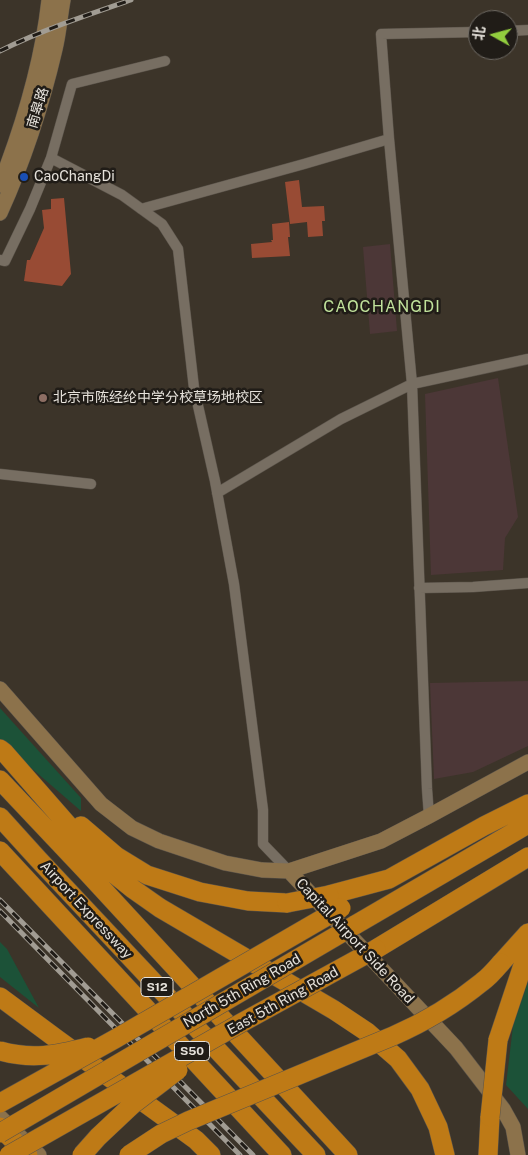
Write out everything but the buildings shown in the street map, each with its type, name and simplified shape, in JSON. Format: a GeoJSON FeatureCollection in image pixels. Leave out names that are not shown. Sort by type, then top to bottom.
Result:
{"type":"FeatureCollection","features":[{"type":"Feature","properties":{"kind":"highway"},"geometry":{"type":"LineString","coordinates":[[2,750],[87,831],[116,856],[147,875],[200,892],[248,902],[335,901]]}},
{"type":"Feature","properties":{"kind":"highway"},"geometry":{"type":"LineString","coordinates":[[2,750],[102,864],[133,889],[160,908],[334,1010],[367,1032],[398,1059],[420,1089],[438,1127],[446,1155]]}},
{"type":"Feature","properties":{"kind":"highway"},"geometry":{"type":"LineString","coordinates":[[0,780],[348,1155]]}},
{"type":"Feature","properties":{"kind":"highway"},"geometry":{"type":"LineString","coordinates":[[0,1103],[115,1039],[335,901],[389,880],[484,826],[528,804]]}},
{"type":"Feature","properties":{"kind":"highway","name":"Airport Expressway"},"geometry":{"type":"LineString","coordinates":[[0,817],[316,1155]]}},
{"type":"Feature","properties":{"kind":"highway","name":"North 5th Ring Road"},"geometry":{"type":"LineString","coordinates":[[0,1133],[528,824]]}},
{"type":"Feature","properties":{"kind":"highway","name":"Airport Expressway"},"geometry":{"type":"LineString","coordinates":[[0,850],[282,1155]]}},
{"type":"Feature","properties":{"kind":"highway","name":"East 5th Ring Road"},"geometry":{"type":"LineString","coordinates":[[9,1155],[241,1023],[376,949],[528,857]]}},
{"type":"Feature","properties":{"kind":"highway"},"geometry":{"type":"LineString","coordinates":[[129,1155],[160,1134],[188,1121],[422,1023],[453,1004],[483,981],[528,933]]}},
{"type":"Feature","properties":{"kind":"highway"},"geometry":{"type":"LineString","coordinates":[[488,1155],[498,1040],[522,968],[528,956]]}},
{"type":"Feature","properties":{"kind":"highway"},"geometry":{"type":"LineString","coordinates":[[0,996],[196,1140],[211,1155]]}},
{"type":"Feature","properties":{"kind":"highway"},"geometry":{"type":"LineString","coordinates":[[82,1155],[132,1105],[241,1023]]}},
{"type":"Feature","properties":{"kind":"highway"},"geometry":{"type":"LineString","coordinates":[[0,1051],[40,1056],[61,1054],[115,1039]]}},
{"type":"Feature","properties":{"kind":"highway"},"geometry":{"type":"LineString","coordinates":[[0,1127],[28,1155]]}},
{"type":"Feature","properties":{"kind":"street","name":"南皋路"},"geometry":{"type":"LineString","coordinates":[[0,185],[26,114],[40,53],[49,0]]}},
{"type":"Feature","properties":{"kind":"street","name":"南皋路"},"geometry":{"type":"LineString","coordinates":[[0,212],[12,185],[39,110],[55,48],[63,0]]}},
{"type":"Feature","properties":{"kind":"street"},"geometry":{"type":"LineString","coordinates":[[429,816],[412,384],[381,34],[468,32]]}},
{"type":"Feature","properties":{"kind":"street"},"geometry":{"type":"LineString","coordinates":[[0,260],[5,261],[16,240],[51,158],[72,84],[165,61]]}},
{"type":"Feature","properties":{"kind":"street"},"geometry":{"type":"LineString","coordinates":[[141,209],[389,139]]}},
{"type":"Feature","properties":{"kind":"street"},"geometry":{"type":"LineString","coordinates":[[51,158],[122,196],[162,224],[178,249],[194,388],[217,493],[234,584],[263,810],[263,844],[289,871],[381,841],[528,762]]}},
{"type":"Feature","properties":{"kind":"street"},"geometry":{"type":"LineString","coordinates":[[217,493],[341,419],[412,384],[528,359]]}},
{"type":"Feature","properties":{"kind":"street"},"geometry":{"type":"LineString","coordinates":[[0,474],[91,484]]}},
{"type":"Feature","properties":{"kind":"street"},"geometry":{"type":"LineString","coordinates":[[420,588],[528,583]]}},
{"type":"Feature","properties":{"kind":"street","name":"Capital Airport Side Road"},"geometry":{"type":"LineString","coordinates":[[0,689],[101,804],[132,828],[159,841],[224,863],[262,870],[289,871],[456,1048],[503,1109],[513,1127],[518,1155]]}},
{"type":"Feature","properties":{"kind":"street"},"geometry":{"type":"LineString","coordinates":[[0,1117],[39,1155]]}},
{"type":"Feature","properties":{"kind":"shaded area"},"geometry":{"type":"Polygon","coordinates":[[[390,244],[397,331],[370,334],[363,247],[390,244]]]}},
{"type":"Feature","properties":{"kind":"shaded area"},"geometry":{"type":"Polygon","coordinates":[[[498,378],[518,517],[505,538],[503,570],[431,575],[425,394],[498,378]]]}},
{"type":"Feature","properties":{"kind":"shaded area"},"geometry":{"type":"Polygon","coordinates":[[[528,681],[528,746],[473,772],[434,779],[430,683],[528,681]]]}},
{"type":"Feature","properties":{"kind":"green space"},"geometry":{"type":"Polygon","coordinates":[[[0,708],[81,798],[81,811],[0,741],[0,708]]]}},
{"type":"Feature","properties":{"kind":"green space"},"geometry":{"type":"Polygon","coordinates":[[[0,942],[7,949],[39,1008],[0,977],[0,942]]]}},
{"type":"Feature","properties":{"kind":"green space"},"geometry":{"type":"Polygon","coordinates":[[[528,982],[528,1109],[506,1085],[513,1026],[528,982]]]}},
{"type":"Feature","properties":{"kind":"railway"},"geometry":{"type":"LineString","coordinates":[[0,51],[81,17],[131,0]]}},
{"type":"Feature","properties":{"kind":"railway"},"geometry":{"type":"LineString","coordinates":[[0,900],[253,1155]]}},
{"type":"Feature","properties":{"kind":"railway"},"geometry":{"type":"LineString","coordinates":[[0,911],[240,1155]]}},
{"type":"Feature","properties":{"kind":"place","name":"CaoChangDi"},"geometry":{"type":"Point","coordinates":[24,177]}},
{"type":"Feature","properties":{"kind":"place","name":"北京市陈经纶中学分校草场地校区"},"geometry":{"type":"Point","coordinates":[43,398]}},
{"type":"Feature","properties":{"kind":"district","name":"CAOCHANGDI"},"geometry":{"type":"Point","coordinates":[382,307]}}]}
